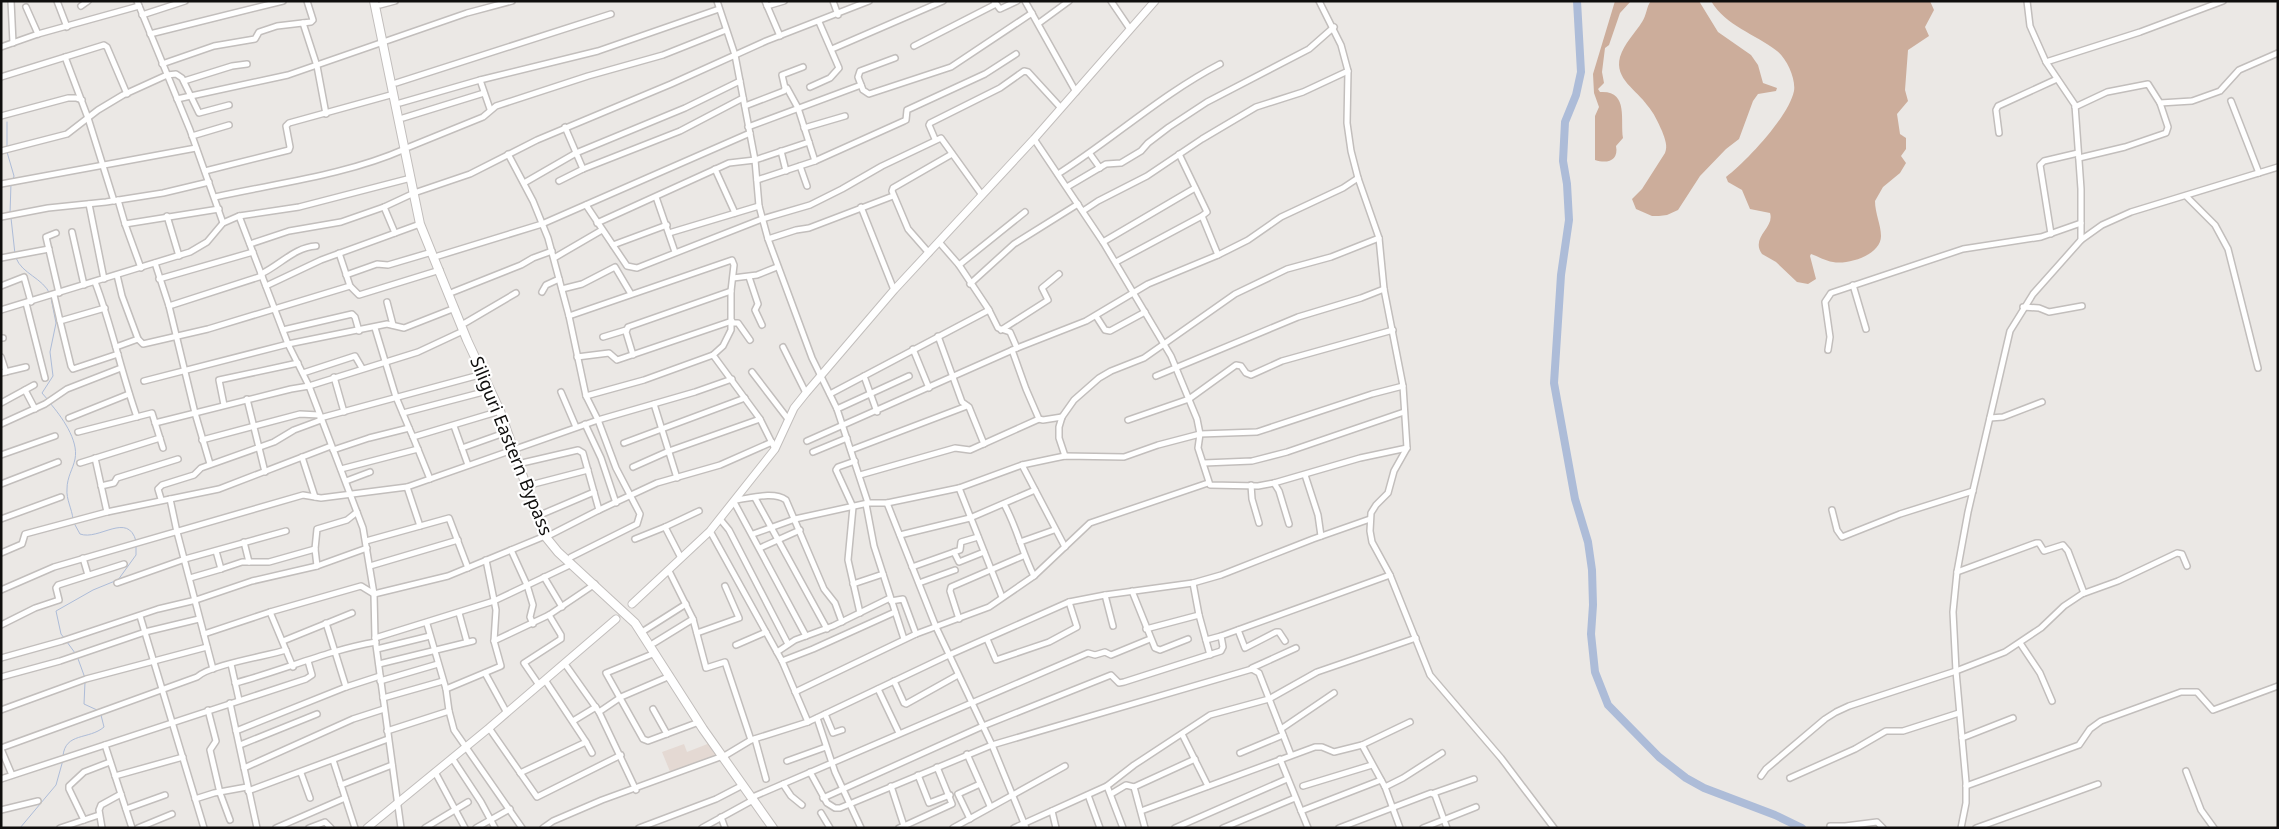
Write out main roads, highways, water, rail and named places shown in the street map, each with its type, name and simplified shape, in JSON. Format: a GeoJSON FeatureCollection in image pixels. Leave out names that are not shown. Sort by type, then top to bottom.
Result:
{"type":"FeatureCollection","features":[{"type":"Feature","properties":{"kind":"main road","name":"Siliguri Eastern Bypass"},"geometry":{"type":"LineString","coordinates":[[378,2],[403,118],[411,178],[416,192],[420,224],[453,292],[464,327],[507,432],[522,463],[547,536]]}},
{"type":"Feature","properties":{"kind":"main road","name":"Siliguri Eastern Bypass"},"geometry":{"type":"LineString","coordinates":[[386,41],[394,94],[424,222],[455,308],[496,393],[537,519],[547,536],[627,609],[646,630],[744,785],[777,828]]}},
{"type":"Feature","properties":{"kind":"main road","name":"Siliguri Eastern Bypass"},"geometry":{"type":"LineString","coordinates":[[572,560],[595,584],[627,609],[699,722],[725,755],[773,828]]}},
{"type":"Feature","properties":{"kind":"waterway"},"geometry":{"type":"LineString","coordinates":[[1577,1],[1581,72],[1576,95],[1565,122],[1563,161],[1567,184],[1569,220],[1561,275],[1554,383],[1575,499],[1588,542],[1592,570],[1593,605],[1591,634],[1595,672],[1608,705],[1659,757],[1686,778],[1704,788],[1775,815],[1802,828]]}},
{"type":"Feature","properties":{"kind":"waterway"},"geometry":{"type":"LineString","coordinates":[[7,122],[7,148]]}},
{"type":"Feature","properties":{"kind":"waterway"},"geometry":{"type":"LineString","coordinates":[[7,152],[14,176],[13,180]]}},
{"type":"Feature","properties":{"kind":"waterway"},"geometry":{"type":"LineString","coordinates":[[10,214],[11,183]]}},
{"type":"Feature","properties":{"kind":"waterway"},"geometry":{"type":"LineString","coordinates":[[11,218],[15,254]]}},
{"type":"Feature","properties":{"kind":"waterway"},"geometry":{"type":"LineString","coordinates":[[16,258],[23,268],[43,284],[50,294]]}},
{"type":"Feature","properties":{"kind":"waterway"},"geometry":{"type":"LineString","coordinates":[[48,400],[42,393],[53,376],[50,352],[56,323],[51,298]]}},
{"type":"Feature","properties":{"kind":"waterway"},"geometry":{"type":"LineString","coordinates":[[50,403],[64,421],[72,436],[76,452],[68,481],[67,493],[73,519]]}},
{"type":"Feature","properties":{"kind":"waterway"},"geometry":{"type":"LineString","coordinates":[[74,523],[80,534],[88,535],[120,527],[127,528],[132,532],[136,541]]}},
{"type":"Feature","properties":{"kind":"waterway"},"geometry":{"type":"LineString","coordinates":[[118,580],[136,555],[136,545]]}},
{"type":"Feature","properties":{"kind":"waterway"},"geometry":{"type":"LineString","coordinates":[[65,639],[61,634],[56,611],[93,590],[115,581]]}},
{"type":"Feature","properties":{"kind":"waterway"},"geometry":{"type":"LineString","coordinates":[[67,642],[75,653]]}},
{"type":"Feature","properties":{"kind":"waterway"},"geometry":{"type":"LineString","coordinates":[[77,656],[85,678]]}},
{"type":"Feature","properties":{"kind":"waterway"},"geometry":{"type":"LineString","coordinates":[[85,682],[84,704],[97,710]]}},
{"type":"Feature","properties":{"kind":"waterway"},"geometry":{"type":"LineString","coordinates":[[63,756],[68,743],[79,737],[92,734],[104,727],[101,715]]}},
{"type":"Feature","properties":{"kind":"waterway"},"geometry":{"type":"LineString","coordinates":[[20,828],[56,785],[63,760]]}}]}
